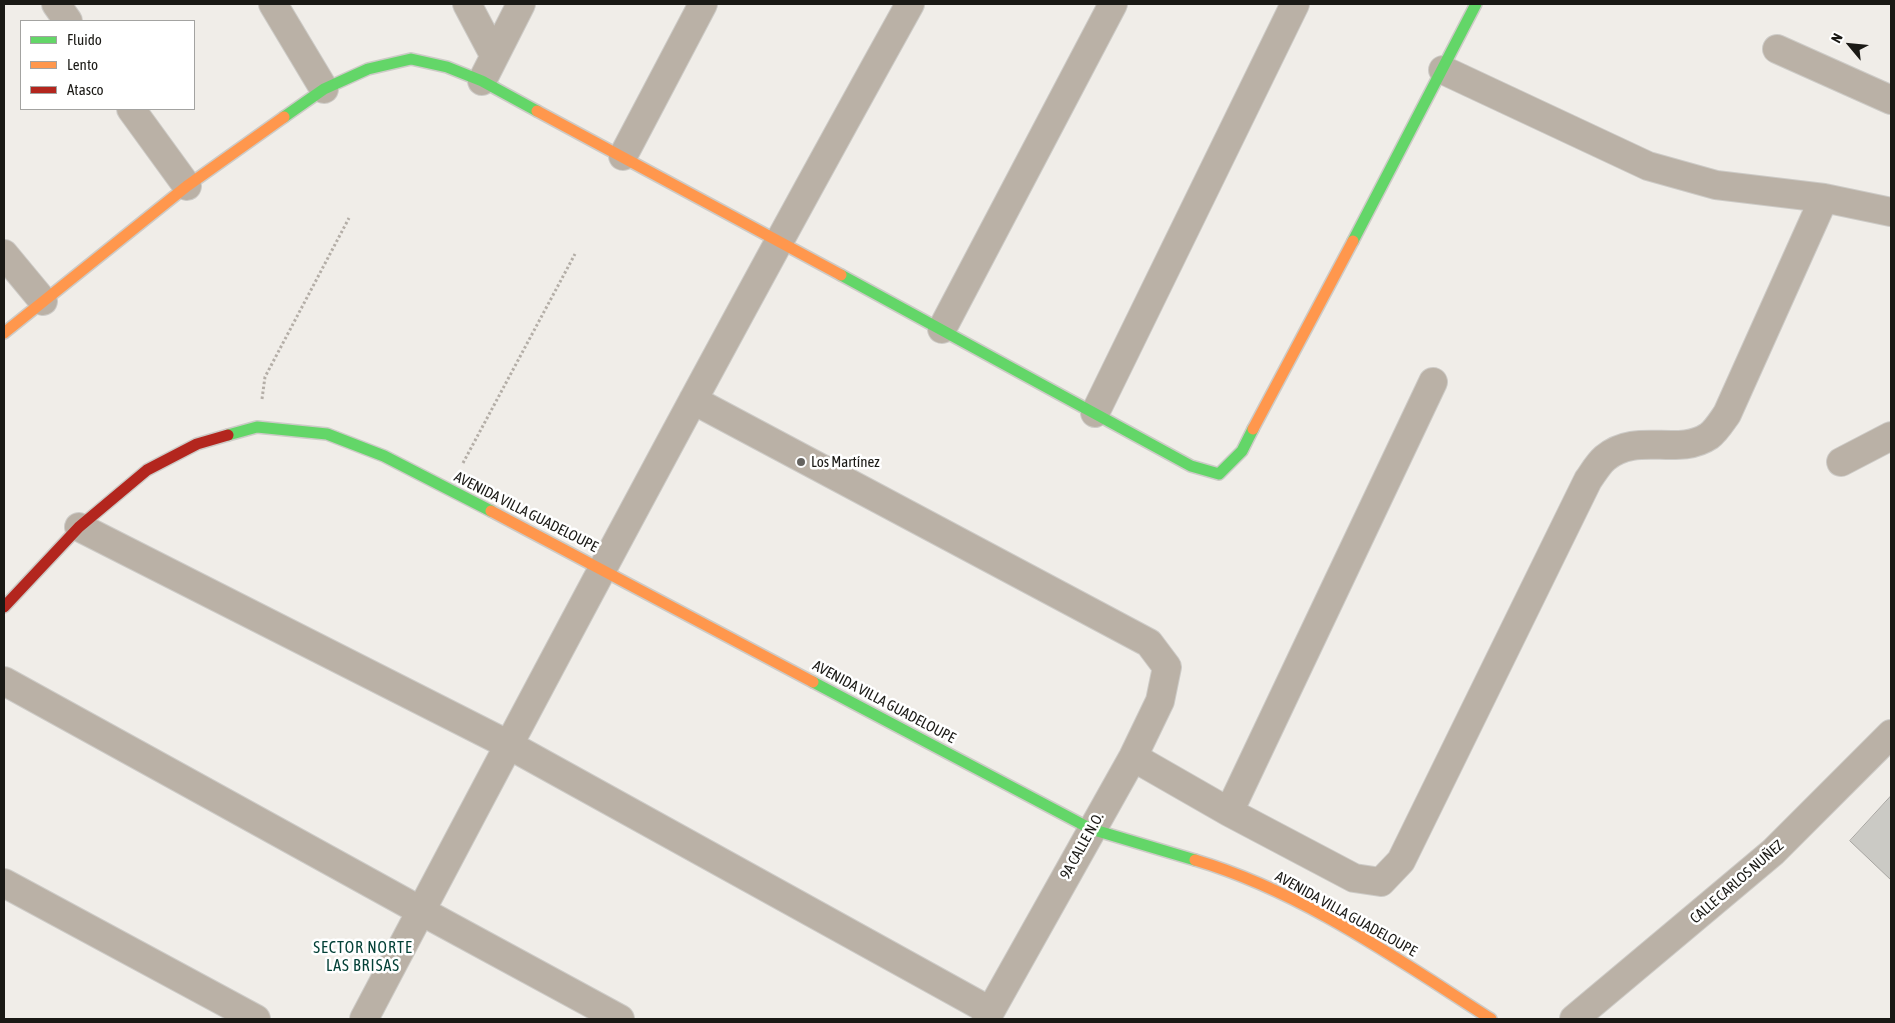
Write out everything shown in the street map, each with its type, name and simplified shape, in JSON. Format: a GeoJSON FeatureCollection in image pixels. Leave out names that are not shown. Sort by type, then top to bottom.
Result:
{"type":"FeatureCollection","features":[{"type":"Feature","properties":{"kind":"street"},"geometry":{"type":"LineString","coordinates":[[56,4],[67,20]]}},
{"type":"Feature","properties":{"kind":"street"},"geometry":{"type":"LineString","coordinates":[[273,4],[324,89]]}},
{"type":"Feature","properties":{"kind":"street"},"geometry":{"type":"LineString","coordinates":[[467,4],[494,55]]}},
{"type":"Feature","properties":{"kind":"street"},"geometry":{"type":"LineString","coordinates":[[482,81],[521,4]]}},
{"type":"Feature","properties":{"kind":"street"},"geometry":{"type":"LineString","coordinates":[[623,156],[703,4]]}},
{"type":"Feature","properties":{"kind":"street"},"geometry":{"type":"LineString","coordinates":[[364,1019],[601,568],[778,241],[910,4]]}},
{"type":"Feature","properties":{"kind":"street"},"geometry":{"type":"LineString","coordinates":[[942,329],[1113,4]]}},
{"type":"Feature","properties":{"kind":"street"},"geometry":{"type":"LineString","coordinates":[[1095,413],[1296,4]]}},
{"type":"Feature","properties":{"kind":"street"},"geometry":{"type":"LineString","coordinates":[[4,333],[187,186],[324,89],[368,69],[412,59],[447,67],[482,81],[942,329],[1191,466],[1218,474],[1242,451],[1476,4]]}},
{"type":"Feature","properties":{"kind":"street"},"geometry":{"type":"LineString","coordinates":[[1777,48],[1891,100]]}},
{"type":"Feature","properties":{"kind":"street"},"geometry":{"type":"LineString","coordinates":[[1443,70],[1648,166],[1716,185],[1824,198],[1891,212]]}},
{"type":"Feature","properties":{"kind":"street"},"geometry":{"type":"LineString","coordinates":[[133,110],[187,186]]}},
{"type":"Feature","properties":{"kind":"street"},"geometry":{"type":"LineString","coordinates":[[1133,757],[1230,812],[1354,878],[1381,882],[1401,861],[1588,480],[1603,459],[1620,448],[1642,444],[1688,444],[1710,435],[1727,414],[1824,198]]}},
{"type":"Feature","properties":{"kind":"street"},"geometry":{"type":"LineString","coordinates":[[4,254],[43,301]]}},
{"type":"Feature","properties":{"kind":"street"},"geometry":{"type":"LineString","coordinates":[[1230,812],[1433,382]]}},
{"type":"Feature","properties":{"kind":"street","name":"9A CALLE N.O."},"geometry":{"type":"LineString","coordinates":[[693,400],[1149,643],[1167,667],[1160,701],[1133,757],[988,1015]]}},
{"type":"Feature","properties":{"kind":"street"},"geometry":{"type":"LineString","coordinates":[[4,607],[79,527],[147,470],[197,444],[257,427]]}},
{"type":"Feature","properties":{"kind":"street","name":"AVENIDA VILLA GUADELOUPE"},"geometry":{"type":"LineString","coordinates":[[257,427],[327,434],[384,456],[601,568],[1091,830],[1200,861],[1276,890],[1376,945],[1491,1019]]}},
{"type":"Feature","properties":{"kind":"street"},"geometry":{"type":"LineString","coordinates":[[1841,462],[1891,436]]}},
{"type":"Feature","properties":{"kind":"street"},"geometry":{"type":"LineString","coordinates":[[79,527],[509,745],[988,1015]]}},
{"type":"Feature","properties":{"kind":"street"},"geometry":{"type":"LineString","coordinates":[[4,682],[620,1019]]}},
{"type":"Feature","properties":{"kind":"street","name":"CALLE CARLOS NUÑEZ"},"geometry":{"type":"LineString","coordinates":[[1574,1019],[1773,852],[1891,734]]}},
{"type":"Feature","properties":{"kind":"street"},"geometry":{"type":"LineString","coordinates":[[4,883],[256,1019]]}},
{"type":"Feature","properties":{"kind":"path"},"geometry":{"type":"LineString","coordinates":[[257,427],[266,377],[349,218]]}},
{"type":"Feature","properties":{"kind":"path"},"geometry":{"type":"LineString","coordinates":[[449,489],[575,254]]}},
{"type":"Feature","properties":{"kind":"building"},"geometry":{"type":"Polygon","coordinates":[[[1891,796],[1891,880],[1850,841],[1891,796]]]}},
{"type":"Feature","properties":{"kind":"traffic: fast"},"geometry":{"type":"LineString","coordinates":[[1353,241],[1476,4]]}},
{"type":"Feature","properties":{"kind":"traffic: fast"},"geometry":{"type":"LineString","coordinates":[[284,117],[324,89],[368,69],[411,59],[447,67],[482,81],[537,111]]}},
{"type":"Feature","properties":{"kind":"traffic: fast"},"geometry":{"type":"LineString","coordinates":[[841,275],[1191,466],[1219,474],[1242,451],[1253,429]]}},
{"type":"Feature","properties":{"kind":"traffic: fast"},"geometry":{"type":"LineString","coordinates":[[228,435],[257,427],[327,434],[384,456],[491,511]]}},
{"type":"Feature","properties":{"kind":"traffic: fast"},"geometry":{"type":"LineString","coordinates":[[813,682],[1091,829],[1195,860]]}},
{"type":"Feature","properties":{"kind":"traffic: slow"},"geometry":{"type":"LineString","coordinates":[[537,111],[841,275]]}},
{"type":"Feature","properties":{"kind":"traffic: slow"},"geometry":{"type":"LineString","coordinates":[[4,333],[187,186],[284,117]]}},
{"type":"Feature","properties":{"kind":"traffic: slow"},"geometry":{"type":"LineString","coordinates":[[1253,429],[1353,241]]}},
{"type":"Feature","properties":{"kind":"traffic: slow"},"geometry":{"type":"LineString","coordinates":[[491,511],[813,682]]}},
{"type":"Feature","properties":{"kind":"traffic: slow"},"geometry":{"type":"LineString","coordinates":[[1195,860],[1274,890],[1311,909],[1385,951],[1491,1019]]}},
{"type":"Feature","properties":{"kind":"traffic: jam"},"geometry":{"type":"LineString","coordinates":[[4,607],[79,527],[147,470],[197,444],[228,435]]}},
{"type":"Feature","properties":{"kind":"place","name":"Los Martínez"},"geometry":{"type":"Point","coordinates":[801,462]}},
{"type":"Feature","properties":{"kind":"district","name":"SECTOR NORTE LAS BRISAS"},"geometry":{"type":"Point","coordinates":[363,957]}}]}
